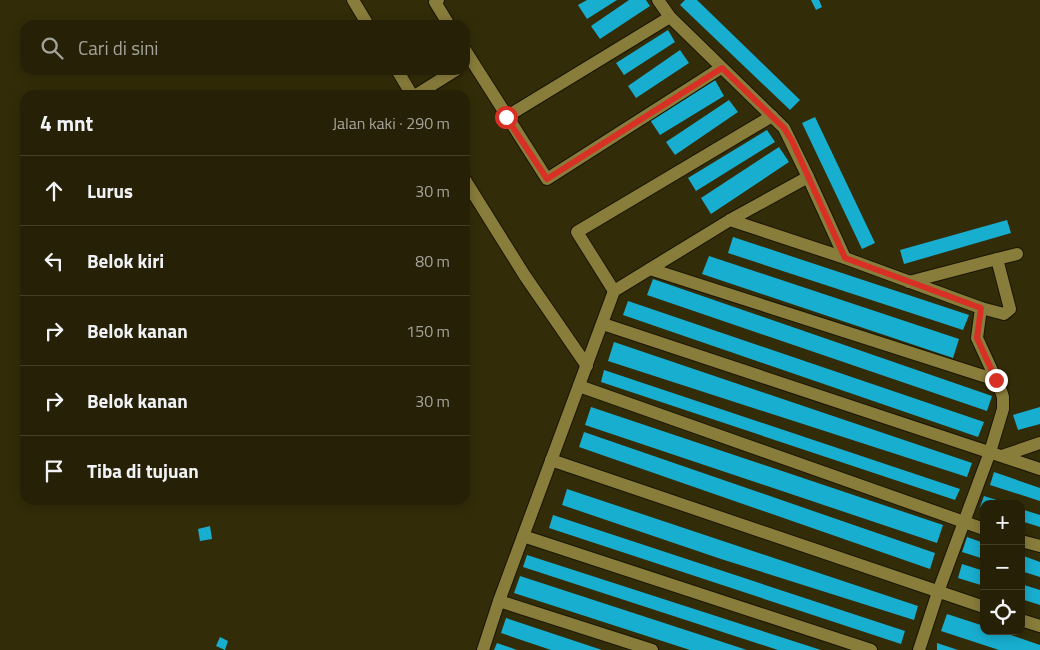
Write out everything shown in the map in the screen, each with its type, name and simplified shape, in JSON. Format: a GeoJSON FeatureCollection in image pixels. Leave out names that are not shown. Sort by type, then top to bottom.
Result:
{"type":"FeatureCollection","features":[{"type":"Feature","properties":{"kind":"street"},"geometry":{"type":"LineString","coordinates":[[353,0],[365,20]]}},
{"type":"Feature","properties":{"kind":"street"},"geometry":{"type":"LineString","coordinates":[[438,0],[435,2],[446,20]]}},
{"type":"Feature","properties":{"kind":"street"},"geometry":{"type":"LineString","coordinates":[[658,0],[670,17],[784,128],[845,258]]}},
{"type":"Feature","properties":{"kind":"street"},"geometry":{"type":"LineString","coordinates":[[506,117],[670,17]]}},
{"type":"Feature","properties":{"kind":"street"},"geometry":{"type":"LineString","coordinates":[[470,63],[547,179],[722,68]]}},
{"type":"Feature","properties":{"kind":"street"},"geometry":{"type":"LineString","coordinates":[[400,75],[411,90]]}},
{"type":"Feature","properties":{"kind":"street"},"geometry":{"type":"LineString","coordinates":[[422,90],[448,75]]}},
{"type":"Feature","properties":{"kind":"street"},"geometry":{"type":"LineString","coordinates":[[614,291],[577,232],[772,116]]}},
{"type":"Feature","properties":{"kind":"street"},"geometry":{"type":"LineString","coordinates":[[483,650],[499,601],[614,291],[730,220],[808,177]]}},
{"type":"Feature","properties":{"kind":"street"},"geometry":{"type":"LineString","coordinates":[[470,188],[524,276],[587,366]]}},
{"type":"Feature","properties":{"kind":"street"},"geometry":{"type":"LineString","coordinates":[[730,220],[845,258],[981,308],[1004,314],[1010,309],[997,259]]}},
{"type":"Feature","properties":{"kind":"street"},"geometry":{"type":"LineString","coordinates":[[909,282],[1017,254]]}},
{"type":"Feature","properties":{"kind":"street"},"geometry":{"type":"LineString","coordinates":[[650,269],[996,380]]}},
{"type":"Feature","properties":{"kind":"street"},"geometry":{"type":"LineString","coordinates":[[919,650],[964,523],[996,454],[1003,397],[977,338],[981,308]]}},
{"type":"Feature","properties":{"kind":"street"},"geometry":{"type":"LineString","coordinates":[[603,324],[1040,469]]}},
{"type":"Feature","properties":{"kind":"street"},"geometry":{"type":"LineString","coordinates":[[579,386],[980,528]]}},
{"type":"Feature","properties":{"kind":"street"},"geometry":{"type":"LineString","coordinates":[[996,454],[1040,443]]}},
{"type":"Feature","properties":{"kind":"street"},"geometry":{"type":"LineString","coordinates":[[551,460],[980,607]]}},
{"type":"Feature","properties":{"kind":"street"},"geometry":{"type":"LineString","coordinates":[[523,536],[871,650]]}},
{"type":"Feature","properties":{"kind":"street"},"geometry":{"type":"LineString","coordinates":[[1025,542],[1040,546]]}},
{"type":"Feature","properties":{"kind":"street"},"geometry":{"type":"LineString","coordinates":[[499,601],[652,650]]}},
{"type":"Feature","properties":{"kind":"street"},"geometry":{"type":"LineString","coordinates":[[1025,621],[1040,626]]}},
{"type":"Feature","properties":{"kind":"building"},"geometry":{"type":"Polygon","coordinates":[[[587,0],[617,0],[587,19],[578,5],[587,0]]]}},
{"type":"Feature","properties":{"kind":"building"},"geometry":{"type":"Polygon","coordinates":[[[629,0],[646,0],[650,6],[600,39],[591,26],[629,0]]]}},
{"type":"Feature","properties":{"kind":"building"},"geometry":{"type":"Polygon","coordinates":[[[685,0],[697,0],[800,100],[790,110],[680,5],[685,0]]]}},
{"type":"Feature","properties":{"kind":"building"},"geometry":{"type":"Polygon","coordinates":[[[811,0],[819,0],[822,7],[816,10],[811,0]]]}},
{"type":"Feature","properties":{"kind":"building"},"geometry":{"type":"Polygon","coordinates":[[[668,30],[675,42],[624,75],[616,63],[668,30]]]}},
{"type":"Feature","properties":{"kind":"building"},"geometry":{"type":"Polygon","coordinates":[[[680,50],[689,63],[636,98],[628,86],[680,50]]]}},
{"type":"Feature","properties":{"kind":"building"},"geometry":{"type":"Polygon","coordinates":[[[715,80],[724,96],[660,135],[650,120],[715,80]]]}},
{"type":"Feature","properties":{"kind":"building"},"geometry":{"type":"Polygon","coordinates":[[[729,100],[738,112],[675,155],[666,142],[729,100]]]}},
{"type":"Feature","properties":{"kind":"building"},"geometry":{"type":"Polygon","coordinates":[[[815,117],[875,243],[862,249],[802,123],[815,117]]]}},
{"type":"Feature","properties":{"kind":"building"},"geometry":{"type":"Polygon","coordinates":[[[767,130],[775,142],[696,191],[688,178],[767,130]]]}},
{"type":"Feature","properties":{"kind":"building"},"geometry":{"type":"Polygon","coordinates":[[[779,147],[789,162],[711,214],[701,198],[779,147]]]}},
{"type":"Feature","properties":{"kind":"building"},"geometry":{"type":"Polygon","coordinates":[[[1007,220],[1011,233],[904,264],[900,250],[1007,220]]]}},
{"type":"Feature","properties":{"kind":"building"},"geometry":{"type":"Polygon","coordinates":[[[733,237],[969,315],[963,330],[728,253],[733,237]]]}},
{"type":"Feature","properties":{"kind":"building"},"geometry":{"type":"Polygon","coordinates":[[[709,256],[959,339],[953,358],[702,274],[709,256]]]}},
{"type":"Feature","properties":{"kind":"building"},"geometry":{"type":"Polygon","coordinates":[[[653,279],[992,396],[987,411],[647,295],[653,279]]]}},
{"type":"Feature","properties":{"kind":"building"},"geometry":{"type":"Polygon","coordinates":[[[628,301],[984,422],[978,437],[623,315],[628,301]]]}},
{"type":"Feature","properties":{"kind":"building"},"geometry":{"type":"Polygon","coordinates":[[[614,342],[972,463],[967,477],[608,361],[614,342]]]}},
{"type":"Feature","properties":{"kind":"building"},"geometry":{"type":"Polygon","coordinates":[[[604,370],[960,489],[955,500],[601,382],[604,370]]]}},
{"type":"Feature","properties":{"kind":"building"},"geometry":{"type":"Polygon","coordinates":[[[591,407],[943,525],[937,543],[585,425],[591,407]]]}},
{"type":"Feature","properties":{"kind":"building"},"geometry":{"type":"Polygon","coordinates":[[[1040,407],[1040,424],[1018,430],[1013,415],[1040,407]]]}},
{"type":"Feature","properties":{"kind":"building"},"geometry":{"type":"Polygon","coordinates":[[[584,432],[935,553],[930,569],[579,447],[584,432]]]}},
{"type":"Feature","properties":{"kind":"building"},"geometry":{"type":"Polygon","coordinates":[[[994,472],[1040,488],[1040,501],[990,485],[994,472]]]}},
{"type":"Feature","properties":{"kind":"building"},"geometry":{"type":"Polygon","coordinates":[[[567,489],[918,606],[914,620],[721,559],[562,505],[567,489]]]}},
{"type":"Feature","properties":{"kind":"building"},"geometry":{"type":"Polygon","coordinates":[[[984,496],[997,500],[983,500],[984,496]]]}},
{"type":"Feature","properties":{"kind":"building"},"geometry":{"type":"Polygon","coordinates":[[[1025,510],[1040,515],[1040,527],[1025,522],[1025,510]]]}},
{"type":"Feature","properties":{"kind":"building"},"geometry":{"type":"Polygon","coordinates":[[[553,515],[905,631],[901,644],[549,528],[553,515]]]}},
{"type":"Feature","properties":{"kind":"building"},"geometry":{"type":"Polygon","coordinates":[[[210,526],[212,539],[200,541],[198,529],[210,526]]]}},
{"type":"Feature","properties":{"kind":"building"},"geometry":{"type":"Polygon","coordinates":[[[967,537],[980,542],[980,558],[962,552],[967,537]]]}},
{"type":"Feature","properties":{"kind":"building"},"geometry":{"type":"Polygon","coordinates":[[[527,555],[821,650],[778,650],[523,567],[527,555]]]}},
{"type":"Feature","properties":{"kind":"building"},"geometry":{"type":"Polygon","coordinates":[[[1025,556],[1040,562],[1040,577],[1025,572],[1025,556]]]}},
{"type":"Feature","properties":{"kind":"building"},"geometry":{"type":"Polygon","coordinates":[[[962,564],[980,570],[980,585],[958,578],[962,564]]]}},
{"type":"Feature","properties":{"kind":"building"},"geometry":{"type":"Polygon","coordinates":[[[520,576],[747,650],[690,650],[514,593],[520,576]]]}},
{"type":"Feature","properties":{"kind":"building"},"geometry":{"type":"Polygon","coordinates":[[[1025,585],[1040,590],[1040,605],[1025,600],[1025,585]]]}},
{"type":"Feature","properties":{"kind":"building"},"geometry":{"type":"Polygon","coordinates":[[[947,614],[980,625],[980,635],[1011,635],[1040,645],[1040,650],[999,650],[941,631],[947,614]]]}},
{"type":"Feature","properties":{"kind":"building"},"geometry":{"type":"Polygon","coordinates":[[[506,618],[602,650],[551,650],[501,633],[506,618]]]}},
{"type":"Feature","properties":{"kind":"building"},"geometry":{"type":"Polygon","coordinates":[[[220,637],[228,641],[225,650],[216,646],[220,637]]]}},
{"type":"Feature","properties":{"kind":"building"},"geometry":{"type":"Polygon","coordinates":[[[497,643],[517,650],[494,650],[497,643]]]}},
{"type":"Feature","properties":{"kind":"building"},"geometry":{"type":"Polygon","coordinates":[[[937,643],[958,650],[937,650],[937,643]]]}},
{"type":"Feature","properties":{"kind":"route"},"geometry":{"type":"LineString","coordinates":[[506,117],[547,179],[722,68],[784,128],[792,141],[845,258],[981,308],[982,312],[977,338],[996,380]]}}]}
